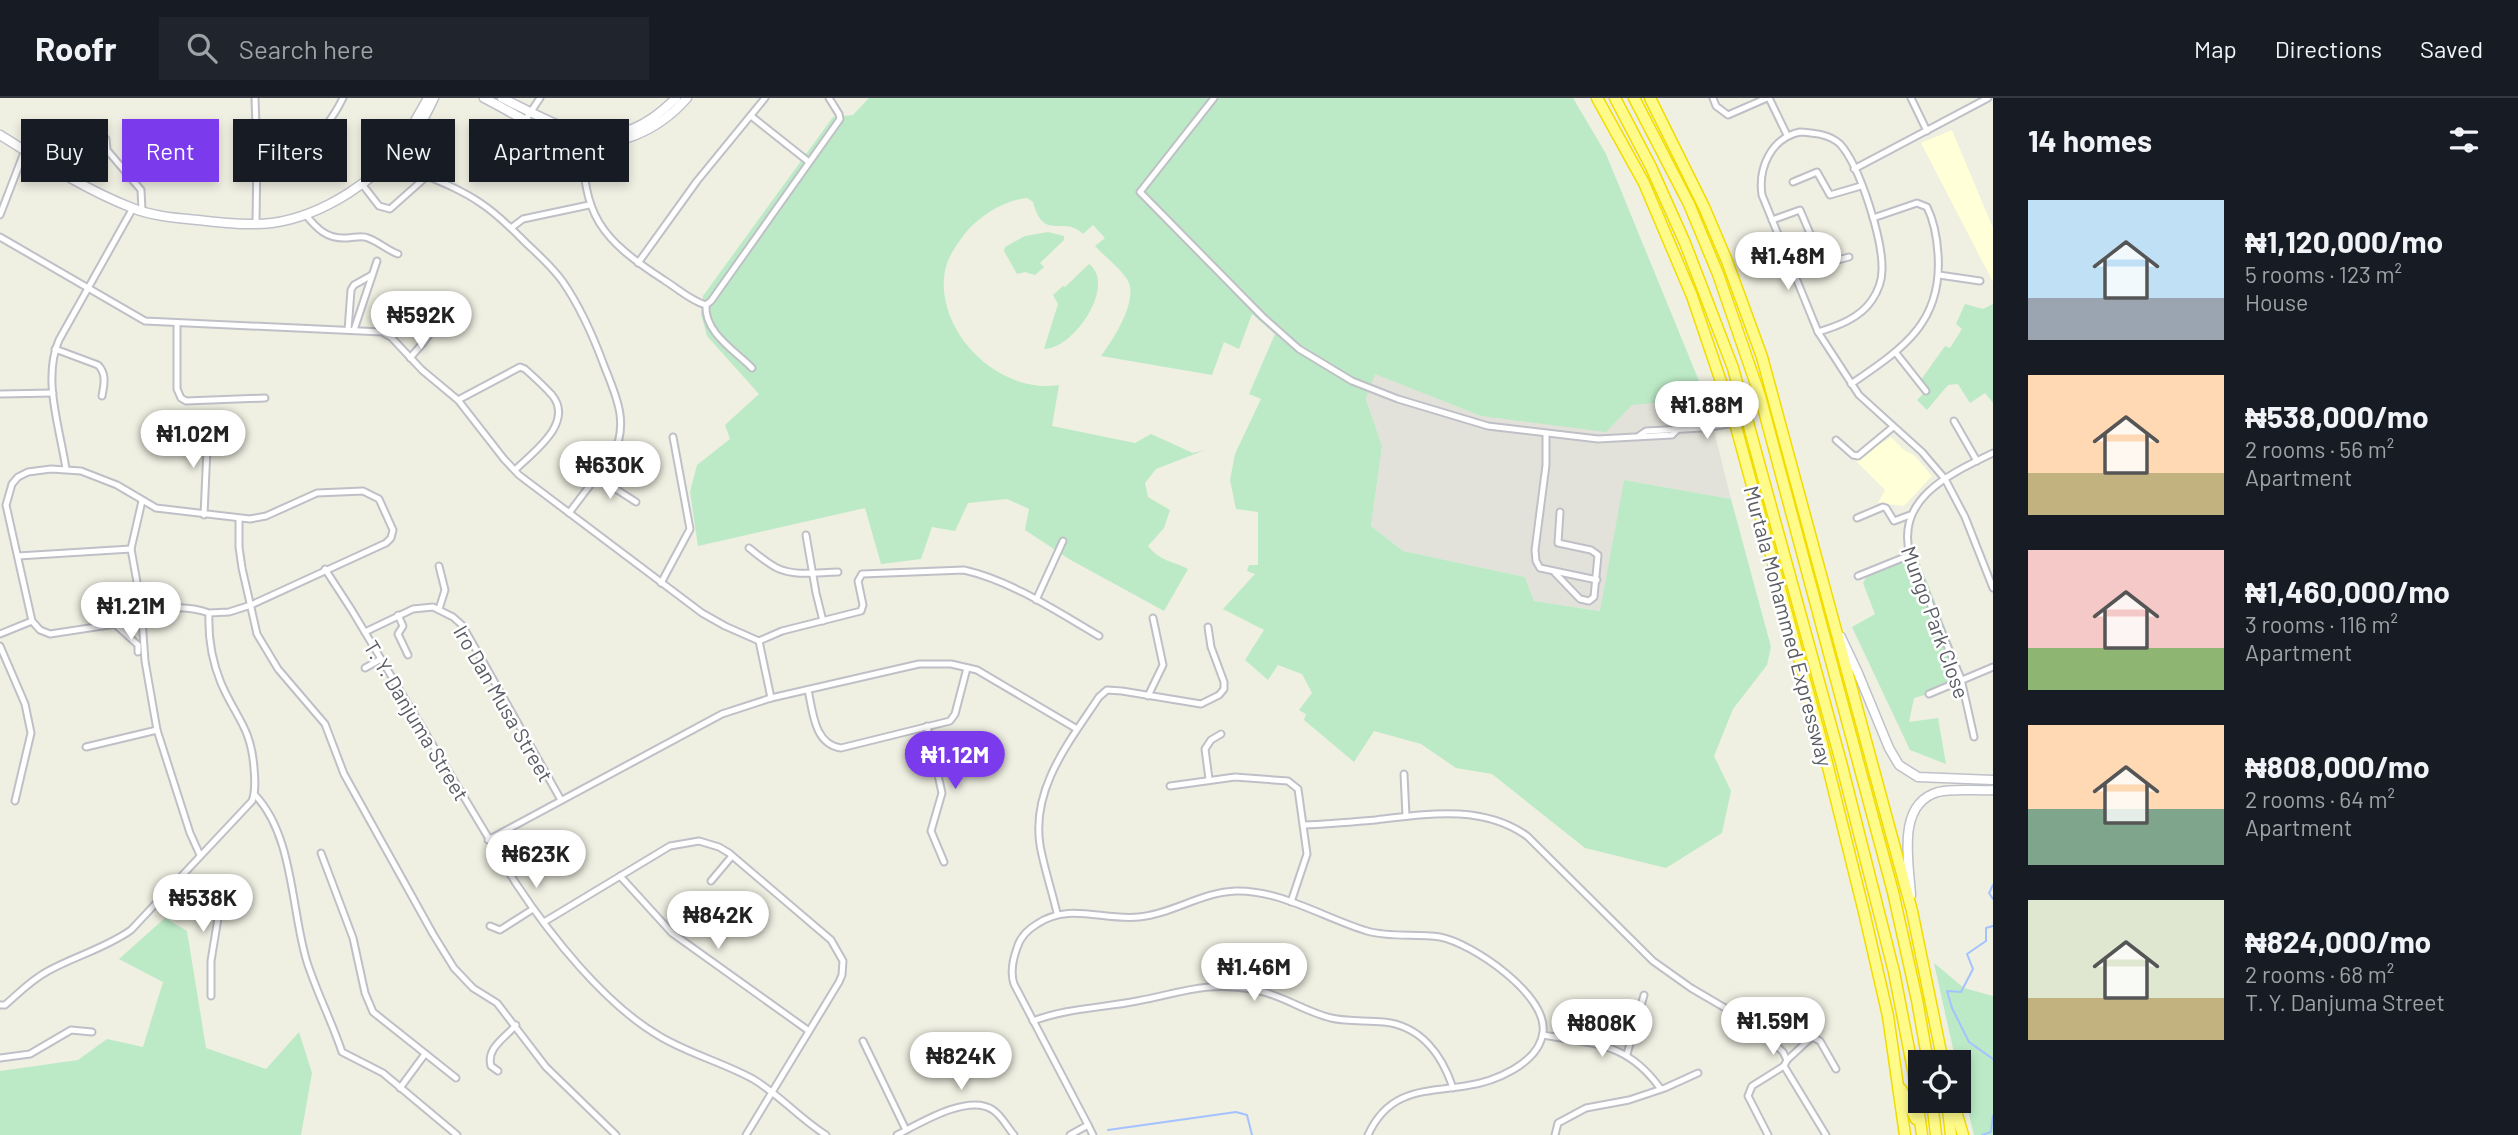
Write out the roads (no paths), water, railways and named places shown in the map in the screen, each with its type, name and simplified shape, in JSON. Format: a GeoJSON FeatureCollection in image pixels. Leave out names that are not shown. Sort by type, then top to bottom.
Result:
{"type":"FeatureCollection","features":[{"type":"Feature","properties":{"kind":"highway","name":"Murtala Mohammed Expressway"},"geometry":{"type":"LineString","coordinates":[[1598,98],[1644,183],[1692,296],[1735,423],[1822,743],[1864,912],[1888,1016],[1903,1135]]}},
{"type":"Feature","properties":{"kind":"highway","name":"Murtala Mohammed Expressway"},"geometry":{"type":"LineString","coordinates":[[1615,98],[1651,167],[1685,243],[1733,368],[1861,837],[1894,972],[1921,1132]]}},
{"type":"Feature","properties":{"kind":"highway","name":"Murtala Mohammed Expressway"},"geometry":{"type":"LineString","coordinates":[[1634,98],[1689,204],[1718,274],[1760,396],[1882,852],[1917,1000],[1926,1050]]}},
{"type":"Feature","properties":{"kind":"highway"},"geometry":{"type":"LineString","coordinates":[[1652,101],[1655,137]]}},
{"type":"Feature","properties":{"kind":"highway"},"geometry":{"type":"LineString","coordinates":[[1652,101],[1704,207],[1744,304],[1776,405],[1909,899],[1941,1050]]}},
{"type":"Feature","properties":{"kind":"highway"},"geometry":{"type":"LineString","coordinates":[[1685,243],[1692,296]]}},
{"type":"Feature","properties":{"kind":"highway"},"geometry":{"type":"LineString","coordinates":[[1718,274],[1744,304]]}},
{"type":"Feature","properties":{"kind":"highway"},"geometry":{"type":"LineString","coordinates":[[1844,659],[1847,724]]}},
{"type":"Feature","properties":{"kind":"highway"},"geometry":{"type":"LineString","coordinates":[[1861,837],[1864,912]]}},
{"type":"Feature","properties":{"kind":"highway"},"geometry":{"type":"LineString","coordinates":[[1882,852],[1909,899]]}},
{"type":"Feature","properties":{"kind":"highway"},"geometry":{"type":"LineString","coordinates":[[1898,1082],[1921,1132]]}},
{"type":"Feature","properties":{"kind":"highway"},"geometry":{"type":"LineString","coordinates":[[1933,1113],[1936,1135]]}},
{"type":"Feature","properties":{"kind":"highway"},"geometry":{"type":"LineString","coordinates":[[1948,1113],[1951,1135]]}},
{"type":"Feature","properties":{"kind":"highway"},"geometry":{"type":"LineString","coordinates":[[1957,1113],[1963,1135]]}},
{"type":"Feature","properties":{"kind":"street"},"geometry":{"type":"LineString","coordinates":[[255,98],[256,119]]}},
{"type":"Feature","properties":{"kind":"street"},"geometry":{"type":"LineString","coordinates":[[331,119],[343,98]]}},
{"type":"Feature","properties":{"kind":"street"},"geometry":{"type":"LineString","coordinates":[[416,119],[428,98]]}},
{"type":"Feature","properties":{"kind":"street"},"geometry":{"type":"LineString","coordinates":[[422,119],[434,98]]}},
{"type":"Feature","properties":{"kind":"street"},"geometry":{"type":"LineString","coordinates":[[484,98],[536,119]]}},
{"type":"Feature","properties":{"kind":"street"},"geometry":{"type":"LineString","coordinates":[[502,98],[528,116]]}},
{"type":"Feature","properties":{"kind":"street"},"geometry":{"type":"LineString","coordinates":[[528,116],[540,98]]}},
{"type":"Feature","properties":{"kind":"street"},"geometry":{"type":"LineString","coordinates":[[629,130],[661,112],[676,98]]}},
{"type":"Feature","properties":{"kind":"street"},"geometry":{"type":"LineString","coordinates":[[629,136],[643,132],[669,116],[687,98]]}},
{"type":"Feature","properties":{"kind":"street"},"geometry":{"type":"LineString","coordinates":[[638,263],[697,181],[765,98]]}},
{"type":"Feature","properties":{"kind":"street"},"geometry":{"type":"LineString","coordinates":[[752,368],[710,327],[705,316],[706,305],[840,119],[830,98]]}},
{"type":"Feature","properties":{"kind":"street"},"geometry":{"type":"LineString","coordinates":[[1214,98],[1140,192],[1260,314],[1299,349],[1352,381],[1398,400],[1474,423],[1546,435],[1598,439],[1672,435],[1677,430],[1735,423]]}},
{"type":"Feature","properties":{"kind":"street"},"geometry":{"type":"LineString","coordinates":[[1713,98],[1716,106],[1728,115],[1768,98],[1787,135]]}},
{"type":"Feature","properties":{"kind":"street"},"geometry":{"type":"LineString","coordinates":[[1910,98],[1927,131]]}},
{"type":"Feature","properties":{"kind":"street"},"geometry":{"type":"LineString","coordinates":[[1854,169],[1988,98]]}},
{"type":"Feature","properties":{"kind":"street"},"geometry":{"type":"LineString","coordinates":[[751,116],[809,162]]}},
{"type":"Feature","properties":{"kind":"street"},"geometry":{"type":"LineString","coordinates":[[1818,332],[1852,319],[1865,309],[1879,287],[1882,259],[1873,218],[1847,154],[1833,139],[1815,133],[1787,135],[1771,151],[1760,181],[1762,195],[1818,332],[1851,384],[1872,409],[1922,452],[1945,479],[1990,573],[1993,588]]}},
{"type":"Feature","properties":{"kind":"street"},"geometry":{"type":"LineString","coordinates":[[0,135],[21,148]]}},
{"type":"Feature","properties":{"kind":"street"},"geometry":{"type":"LineString","coordinates":[[66,470],[50,373],[55,349],[87,288],[137,209],[141,190],[108,151]]}},
{"type":"Feature","properties":{"kind":"street"},"geometry":{"type":"LineString","coordinates":[[0,215],[21,160]]}},
{"type":"Feature","properties":{"kind":"street"},"geometry":{"type":"LineString","coordinates":[[1793,182],[1817,172],[1830,195],[1861,186]]}},
{"type":"Feature","properties":{"kind":"street"},"geometry":{"type":"LineString","coordinates":[[78,182],[137,209],[220,223],[270,223],[305,214],[364,182]]}},
{"type":"Feature","properties":{"kind":"street"},"geometry":{"type":"LineString","coordinates":[[256,223],[257,182]]}},
{"type":"Feature","properties":{"kind":"street"},"geometry":{"type":"LineString","coordinates":[[362,184],[379,206],[390,209],[420,182]]}},
{"type":"Feature","properties":{"kind":"street"},"geometry":{"type":"LineString","coordinates":[[437,182],[481,202],[511,228],[562,281],[584,318],[609,377],[621,415],[622,428],[613,455],[569,513]]}},
{"type":"Feature","properties":{"kind":"street"},"geometry":{"type":"LineString","coordinates":[[587,182],[589,205],[609,238],[638,263],[706,305]]}},
{"type":"Feature","properties":{"kind":"street"},"geometry":{"type":"LineString","coordinates":[[1851,384],[1896,353],[1917,331],[1933,303],[1940,275],[1937,245],[1927,207],[1921,203],[1910,204],[1873,218]]}},
{"type":"Feature","properties":{"kind":"street"},"geometry":{"type":"LineString","coordinates":[[511,228],[523,219],[589,205]]}},
{"type":"Feature","properties":{"kind":"street"},"geometry":{"type":"LineString","coordinates":[[1772,220],[1800,210],[1823,264],[1849,257]]}},
{"type":"Feature","properties":{"kind":"street"},"geometry":{"type":"LineString","coordinates":[[305,214],[324,234],[333,237],[368,238],[398,254]]}},
{"type":"Feature","properties":{"kind":"street"},"geometry":{"type":"LineString","coordinates":[[0,237],[145,321],[382,332],[391,337],[410,358],[458,400],[514,470],[702,613],[759,641]]}},
{"type":"Feature","properties":{"kind":"street"},"geometry":{"type":"LineString","coordinates":[[351,330],[359,316],[377,261]]}},
{"type":"Feature","properties":{"kind":"street"},"geometry":{"type":"LineString","coordinates":[[351,330],[349,315],[352,288],[372,275]]}},
{"type":"Feature","properties":{"kind":"street"},"geometry":{"type":"LineString","coordinates":[[1940,275],[1980,281]]}},
{"type":"Feature","properties":{"kind":"street"},"geometry":{"type":"LineString","coordinates":[[410,358],[455,300]]}},
{"type":"Feature","properties":{"kind":"street"},"geometry":{"type":"LineString","coordinates":[[349,315],[359,316]]}},
{"type":"Feature","properties":{"kind":"street"},"geometry":{"type":"LineString","coordinates":[[177,324],[177,389],[181,398],[186,401],[265,398]]}},
{"type":"Feature","properties":{"kind":"street"},"geometry":{"type":"LineString","coordinates":[[55,349],[98,365],[104,375],[102,396]]}},
{"type":"Feature","properties":{"kind":"street"},"geometry":{"type":"LineString","coordinates":[[1896,353],[1926,391]]}},
{"type":"Feature","properties":{"kind":"street"},"geometry":{"type":"LineString","coordinates":[[458,400],[520,367],[552,396],[559,410],[556,424],[549,436],[514,470]]}},
{"type":"Feature","properties":{"kind":"street"},"geometry":{"type":"LineString","coordinates":[[0,394],[53,393]]}},
{"type":"Feature","properties":{"kind":"street"},"geometry":{"type":"LineString","coordinates":[[1954,421],[1976,461]]}},
{"type":"Feature","properties":{"kind":"street"},"geometry":{"type":"LineString","coordinates":[[204,515],[208,426]]}},
{"type":"Feature","properties":{"kind":"street"},"geometry":{"type":"LineString","coordinates":[[1836,440],[1858,456],[1893,427]]}},
{"type":"Feature","properties":{"kind":"street"},"geometry":{"type":"LineString","coordinates":[[1546,435],[1546,465],[1535,556],[1540,568],[1597,580]]}},
{"type":"Feature","properties":{"kind":"street"},"geometry":{"type":"LineString","coordinates":[[662,583],[690,529],[673,437]]}},
{"type":"Feature","properties":{"kind":"street","name":"Mungo Park Close"},"geometry":{"type":"LineString","coordinates":[[1974,737],[1961,679],[1905,537],[1910,516],[1917,503],[1929,491],[1945,479],[1993,453]]}},
{"type":"Feature","properties":{"kind":"street"},"geometry":{"type":"LineString","coordinates":[[142,610],[189,608],[229,612],[251,605],[386,543],[391,538],[392,526],[379,499],[363,491],[328,491],[307,496],[257,519],[239,519],[168,512],[95,475],[66,470],[28,472],[12,484],[6,505],[32,621],[40,630],[50,634],[142,621]]}},
{"type":"Feature","properties":{"kind":"street"},"geometry":{"type":"LineString","coordinates":[[597,477],[636,502]]}},
{"type":"Feature","properties":{"kind":"street"},"geometry":{"type":"LineString","coordinates":[[142,501],[131,549],[142,610],[145,661],[157,730],[190,833],[200,855]]}},
{"type":"Feature","properties":{"kind":"street"},"geometry":{"type":"LineString","coordinates":[[1857,518],[1883,507],[1894,520],[1910,516]]}},
{"type":"Feature","properties":{"kind":"street"},"geometry":{"type":"LineString","coordinates":[[1552,571],[1584,601],[1594,597],[1599,559],[1597,553],[1558,542],[1560,512]]}},
{"type":"Feature","properties":{"kind":"street"},"geometry":{"type":"LineString","coordinates":[[239,519],[239,547],[257,634],[268,655],[325,724],[344,774],[454,968],[473,988],[497,1003],[546,1067],[616,1135]]}},
{"type":"Feature","properties":{"kind":"street"},"geometry":{"type":"LineString","coordinates":[[806,535],[823,621]]}},
{"type":"Feature","properties":{"kind":"street"},"geometry":{"type":"LineString","coordinates":[[1036,600],[1063,541]]}},
{"type":"Feature","properties":{"kind":"street"},"geometry":{"type":"LineString","coordinates":[[749,548],[779,569],[813,574],[838,572]]}},
{"type":"Feature","properties":{"kind":"street"},"geometry":{"type":"LineString","coordinates":[[18,556],[131,549]]}},
{"type":"Feature","properties":{"kind":"street"},"geometry":{"type":"LineString","coordinates":[[1858,576],[1910,555]]}},
{"type":"Feature","properties":{"kind":"street"},"geometry":{"type":"LineString","coordinates":[[439,566],[445,590],[439,609]]}},
{"type":"Feature","properties":{"kind":"street","name":"T. Y. Danjuma Street"},"geometry":{"type":"LineString","coordinates":[[325,569],[533,909],[607,996],[663,1039],[738,1071],[773,1092],[826,1135]]}},
{"type":"Feature","properties":{"kind":"street"},"geometry":{"type":"LineString","coordinates":[[759,641],[770,635],[861,611],[863,605],[858,581],[859,577],[867,573],[964,570],[1036,600],[1099,636]]}},
{"type":"Feature","properties":{"kind":"street","name":"Iro Dan Musa Street"},"geometry":{"type":"LineString","coordinates":[[365,632],[413,609],[445,611],[461,625],[561,800]]}},
{"type":"Feature","properties":{"kind":"street"},"geometry":{"type":"LineString","coordinates":[[0,1005],[5,1005],[45,972],[121,937],[140,922],[200,855],[246,810],[254,795],[252,745],[246,727],[222,686],[217,671],[209,634],[209,612]]}},
{"type":"Feature","properties":{"kind":"street"},"geometry":{"type":"LineString","coordinates":[[398,614],[403,626],[398,634],[408,655]]}},
{"type":"Feature","properties":{"kind":"street"},"geometry":{"type":"LineString","coordinates":[[1148,696],[1163,665],[1153,618]]}},
{"type":"Feature","properties":{"kind":"street"},"geometry":{"type":"LineString","coordinates":[[0,634],[32,621]]}},
{"type":"Feature","properties":{"kind":"street"},"geometry":{"type":"LineString","coordinates":[[116,625],[138,645],[138,652]]}},
{"type":"Feature","properties":{"kind":"street"},"geometry":{"type":"LineString","coordinates":[[1057,913],[1040,846],[1040,807],[1055,765],[1098,697],[1107,690],[1201,704],[1222,692],[1224,682],[1211,648],[1208,627]]}},
{"type":"Feature","properties":{"kind":"street"},"geometry":{"type":"LineString","coordinates":[[1836,628],[1894,758],[1908,773],[1918,777],[1993,780]]}},
{"type":"Feature","properties":{"kind":"street"},"geometry":{"type":"LineString","coordinates":[[759,641],[771,698]]}},
{"type":"Feature","properties":{"kind":"street"},"geometry":{"type":"LineString","coordinates":[[0,646],[25,704],[31,733],[15,801]]}},
{"type":"Feature","properties":{"kind":"street"},"geometry":{"type":"LineString","coordinates":[[365,668],[381,659]]}},
{"type":"Feature","properties":{"kind":"street"},"geometry":{"type":"LineString","coordinates":[[488,839],[722,714],[771,698],[919,664],[951,664],[977,670],[1077,729]]}},
{"type":"Feature","properties":{"kind":"street"},"geometry":{"type":"LineString","coordinates":[[1929,694],[1993,667]]}},
{"type":"Feature","properties":{"kind":"street"},"geometry":{"type":"LineString","coordinates":[[807,690],[819,735],[827,744],[837,748],[950,721],[967,668]]}},
{"type":"Feature","properties":{"kind":"street"},"geometry":{"type":"LineString","coordinates":[[927,726],[942,793],[931,831],[944,862]]}},
{"type":"Feature","properties":{"kind":"street"},"geometry":{"type":"LineString","coordinates":[[86,747],[157,730]]}},
{"type":"Feature","properties":{"kind":"street"},"geometry":{"type":"LineString","coordinates":[[1209,779],[1205,750],[1211,740],[1221,734]]}},
{"type":"Feature","properties":{"kind":"street"},"geometry":{"type":"LineString","coordinates":[[1404,774],[1406,816]]}},
{"type":"Feature","properties":{"kind":"street"},"geometry":{"type":"LineString","coordinates":[[1170,786],[1235,777],[1292,783],[1298,789],[1307,857],[1291,902]]}},
{"type":"Feature","properties":{"kind":"street"},"geometry":{"type":"LineString","coordinates":[[1912,911],[1909,830],[1914,808],[1920,801],[1942,791],[1993,790]]}},
{"type":"Feature","properties":{"kind":"street"},"geometry":{"type":"LineString","coordinates":[[254,795],[274,826],[285,858],[308,964],[342,1052],[376,1068],[457,1135]]}},
{"type":"Feature","properties":{"kind":"street"},"geometry":{"type":"LineString","coordinates":[[1304,825],[1461,813],[1503,822],[1522,832],[1653,961],[1691,988],[1754,1025],[1783,1052],[1786,1063],[1826,1135]]}},
{"type":"Feature","properties":{"kind":"street"},"geometry":{"type":"LineString","coordinates":[[544,922],[670,846],[688,841],[710,843],[732,856],[831,940],[842,961],[842,975],[746,1135]]}},
{"type":"Feature","properties":{"kind":"street"},"geometry":{"type":"LineString","coordinates":[[321,853],[353,938],[365,993],[373,1012],[456,1078]]}},
{"type":"Feature","properties":{"kind":"street"},"geometry":{"type":"LineString","coordinates":[[711,881],[732,856]]}},
{"type":"Feature","properties":{"kind":"street"},"geometry":{"type":"LineString","coordinates":[[184,876],[211,903],[218,918],[211,961],[211,996]]}},
{"type":"Feature","properties":{"kind":"street"},"geometry":{"type":"LineString","coordinates":[[620,876],[672,933],[809,1031]]}},
{"type":"Feature","properties":{"kind":"street"},"geometry":{"type":"LineString","coordinates":[[1093,1135],[1013,979],[1014,957],[1019,941],[1029,929],[1057,913],[1139,917],[1235,891],[1291,902],[1368,932],[1438,937],[1464,945],[1483,956],[1529,994],[1542,1015],[1543,1035],[1530,1055],[1510,1071],[1469,1086],[1425,1090],[1398,1100],[1378,1118],[1368,1135]]}},
{"type":"Feature","properties":{"kind":"street"},"geometry":{"type":"LineString","coordinates":[[490,926],[500,930],[533,909]]}},
{"type":"Feature","properties":{"kind":"street"},"geometry":{"type":"LineString","coordinates":[[1033,1021],[1062,1011],[1138,1001],[1187,988],[1221,985],[1254,989],[1276,995],[1326,1017],[1356,1022],[1385,1022],[1412,1031],[1442,1060],[1453,1087]]}},
{"type":"Feature","properties":{"kind":"street"},"geometry":{"type":"LineString","coordinates":[[1627,1054],[1644,995]]}},
{"type":"Feature","properties":{"kind":"street"},"geometry":{"type":"LineString","coordinates":[[498,1071],[491,1066],[489,1056],[492,1049],[516,1025]]}},
{"type":"Feature","properties":{"kind":"street"},"geometry":{"type":"LineString","coordinates":[[0,1058],[30,1054],[71,1030],[92,1032]]}},
{"type":"Feature","properties":{"kind":"street"},"geometry":{"type":"LineString","coordinates":[[1543,1035],[1609,1047],[1627,1054],[1660,1088]]}},
{"type":"Feature","properties":{"kind":"street"},"geometry":{"type":"LineString","coordinates":[[1768,1135],[1748,1096],[1748,1091],[1756,1082],[1786,1063],[1815,1036],[1836,1069]]}},
{"type":"Feature","properties":{"kind":"street"},"geometry":{"type":"LineString","coordinates":[[863,1041],[906,1130]]}},
{"type":"Feature","properties":{"kind":"street"},"geometry":{"type":"LineString","coordinates":[[400,1088],[425,1054]]}},
{"type":"Feature","properties":{"kind":"street"},"geometry":{"type":"LineString","coordinates":[[1556,1135],[1558,1123],[1586,1108],[1629,1100],[1698,1073]]}},
{"type":"Feature","properties":{"kind":"street"},"geometry":{"type":"LineString","coordinates":[[897,1135],[956,1108],[976,1104],[992,1108],[1014,1135]]}},
{"type":"Feature","properties":{"kind":"street"},"geometry":{"type":"LineString","coordinates":[[1070,1135],[1088,1125]]}},
{"type":"Feature","properties":{"kind":"waterway"},"geometry":{"type":"LineString","coordinates":[[1993,885],[1989,893],[1993,899]]}},
{"type":"Feature","properties":{"kind":"waterway"},"geometry":{"type":"LineString","coordinates":[[1993,926],[1986,928],[1986,941],[1967,954],[1973,969],[1961,992],[1947,991],[1952,1008],[1969,1042],[1993,1059]]}},
{"type":"Feature","properties":{"kind":"waterway"},"geometry":{"type":"LineString","coordinates":[[1108,1130],[1236,1112],[1247,1115],[1252,1135]]}},
{"type":"Feature","properties":{"kind":"waterway"},"geometry":{"type":"LineString","coordinates":[[1982,1135],[1991,1132],[1993,1116]]}}]}
